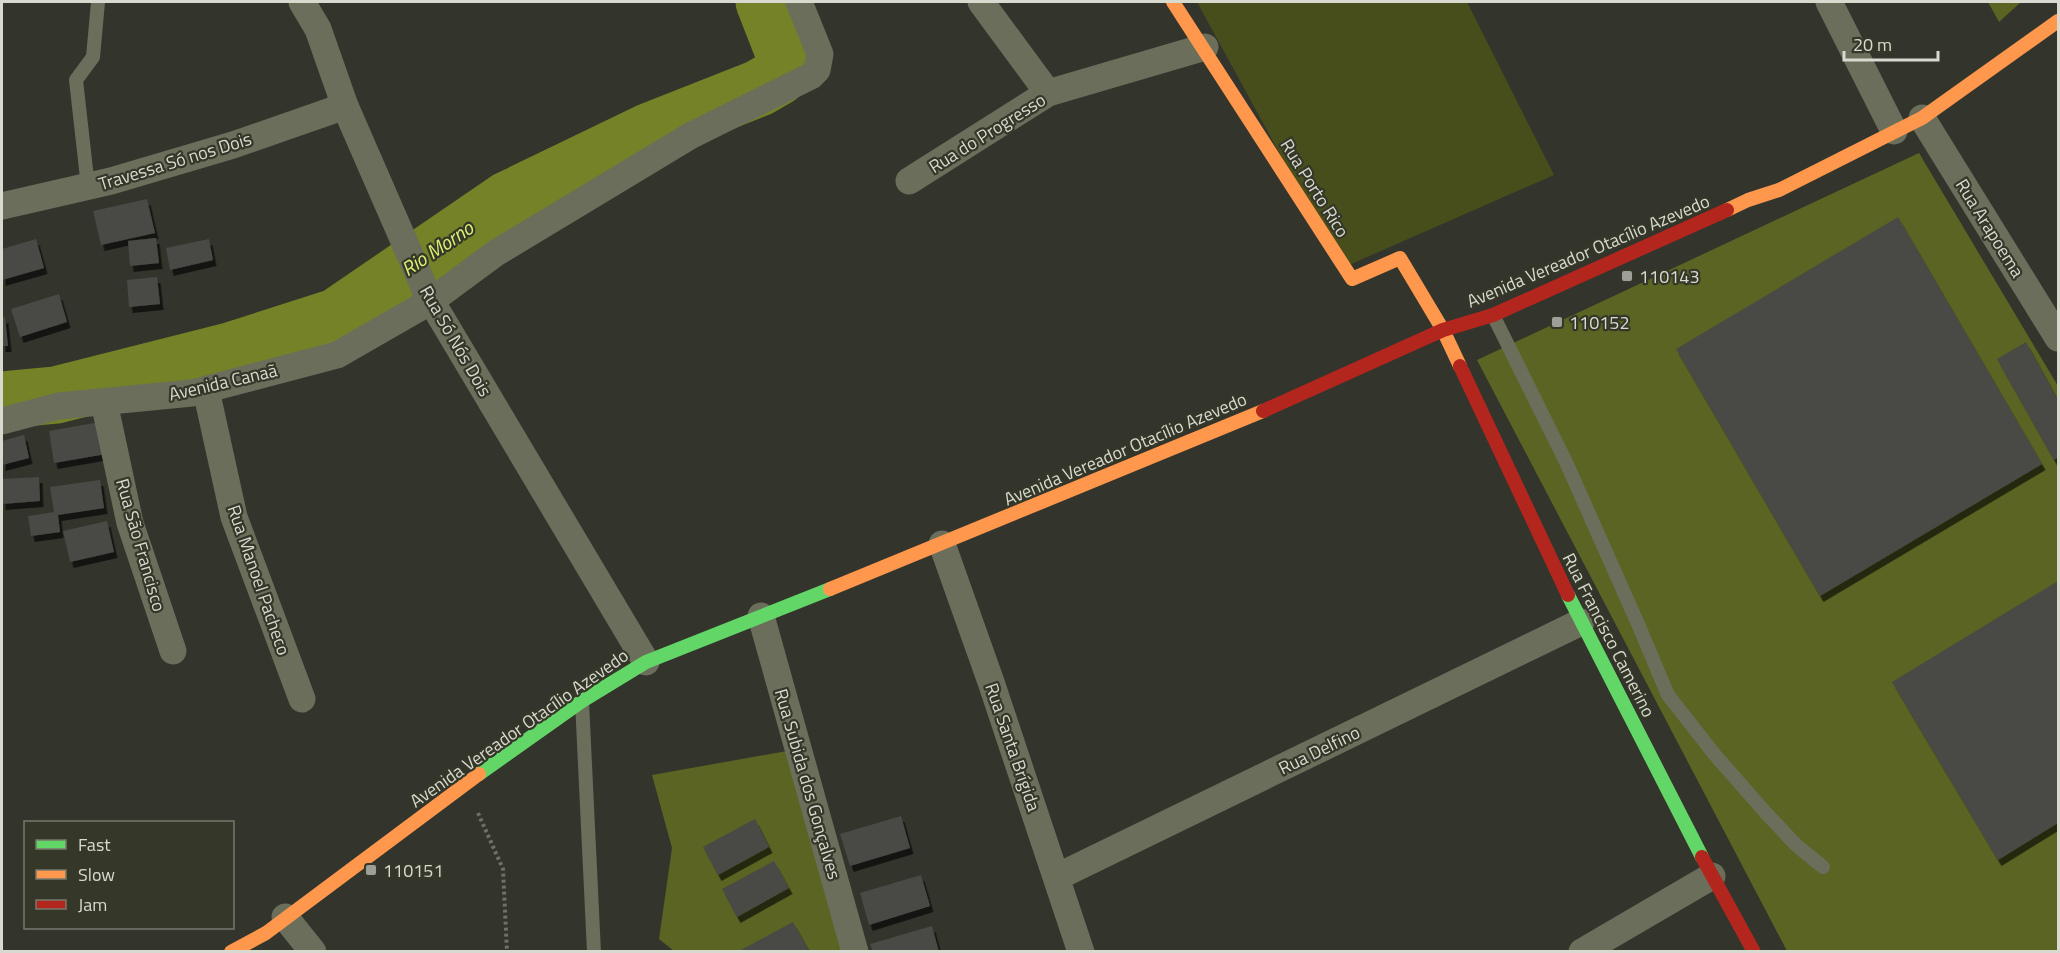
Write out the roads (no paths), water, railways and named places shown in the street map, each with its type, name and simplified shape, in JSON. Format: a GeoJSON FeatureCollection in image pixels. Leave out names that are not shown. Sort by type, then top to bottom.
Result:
{"type":"FeatureCollection","features":[{"type":"Feature","properties":{"kind":"main road","name":"Rua Porto Rico"},"geometry":{"type":"LineString","coordinates":[[1173,2],[1205,47],[1352,279],[1400,258],[1443,330]]}},
{"type":"Feature","properties":{"kind":"main road","name":"Avenida Vereador Otacílio Azevedo"},"geometry":{"type":"LineString","coordinates":[[231,951],[266,933],[465,784],[582,701],[646,662],[942,544],[1278,405],[1443,330],[1493,315],[1748,200],[1779,190],[1922,118],[2058,21]]}},
{"type":"Feature","properties":{"kind":"main road","name":"Rua Francisco Camerino"},"geometry":{"type":"LineString","coordinates":[[1443,330],[1581,622],[1712,876],[1754,951]]}},
{"type":"Feature","properties":{"kind":"street","name":"Rua Só Nós Dois"},"geometry":{"type":"LineString","coordinates":[[302,2],[318,29],[345,106],[405,247],[429,297],[646,662]]}},
{"type":"Feature","properties":{"kind":"street","name":"Avenida Canaã"},"geometry":{"type":"LineString","coordinates":[[2,421],[59,406],[192,393],[337,355],[496,253],[670,148],[811,76],[817,70],[820,54],[799,2]]}},
{"type":"Feature","properties":{"kind":"street"},"geometry":{"type":"LineString","coordinates":[[981,2],[1048,93]]}},
{"type":"Feature","properties":{"kind":"street"},"geometry":{"type":"LineString","coordinates":[[1829,2],[1894,131]]}},
{"type":"Feature","properties":{"kind":"street","name":"Rua do Progresso"},"geometry":{"type":"LineString","coordinates":[[909,182],[1048,93],[1205,47]]}},
{"type":"Feature","properties":{"kind":"street","name":"Travessa Só nos Dois"},"geometry":{"type":"LineString","coordinates":[[2,206],[88,187],[233,145],[345,106]]}},
{"type":"Feature","properties":{"kind":"street","name":"Rua Arapoema"},"geometry":{"type":"LineString","coordinates":[[1922,118],[2058,338]]}},
{"type":"Feature","properties":{"kind":"street","name":"Rua Manoel Pacheco"},"geometry":{"type":"LineString","coordinates":[[206,390],[234,517],[302,699]]}},
{"type":"Feature","properties":{"kind":"street","name":"Rua São Francisco"},"geometry":{"type":"LineString","coordinates":[[104,402],[130,523],[173,651]]}},
{"type":"Feature","properties":{"kind":"street","name":"Rua Santa Brígida"},"geometry":{"type":"LineString","coordinates":[[942,544],[1081,951]]}},
{"type":"Feature","properties":{"kind":"street","name":"Rua Subida dos Gonçalves"},"geometry":{"type":"LineString","coordinates":[[761,616],[855,951]]}},
{"type":"Feature","properties":{"kind":"street","name":"Rua Delfino"},"geometry":{"type":"LineString","coordinates":[[1057,878],[1581,622]]}},
{"type":"Feature","properties":{"kind":"street"},"geometry":{"type":"LineString","coordinates":[[1582,951],[1712,876]]}},
{"type":"Feature","properties":{"kind":"street"},"geometry":{"type":"LineString","coordinates":[[285,917],[313,951]]}},
{"type":"Feature","properties":{"kind":"lane"},"geometry":{"type":"LineString","coordinates":[[88,187],[76,80],[93,57],[98,2]]}},
{"type":"Feature","properties":{"kind":"lane"},"geometry":{"type":"LineString","coordinates":[[1493,315],[1566,462],[1668,695],[1715,755],[1766,813],[1796,845],[1823,867]]}},
{"type":"Feature","properties":{"kind":"lane"},"geometry":{"type":"LineString","coordinates":[[582,701],[594,951]]}},
{"type":"Feature","properties":{"kind":"waterway","name":"Rio Morno"},"geometry":{"type":"LineString","coordinates":[[2,400],[56,395],[230,351],[336,317],[507,200],[650,131],[759,88],[778,77],[789,66],[764,2]]}},
{"type":"Feature","properties":{"kind":"place","name":"110143"},"geometry":{"type":"Point","coordinates":[1627,276]}},
{"type":"Feature","properties":{"kind":"place","name":"110152"},"geometry":{"type":"Point","coordinates":[1557,322]}},
{"type":"Feature","properties":{"kind":"place","name":"110151"},"geometry":{"type":"Point","coordinates":[371,870]}}]}
